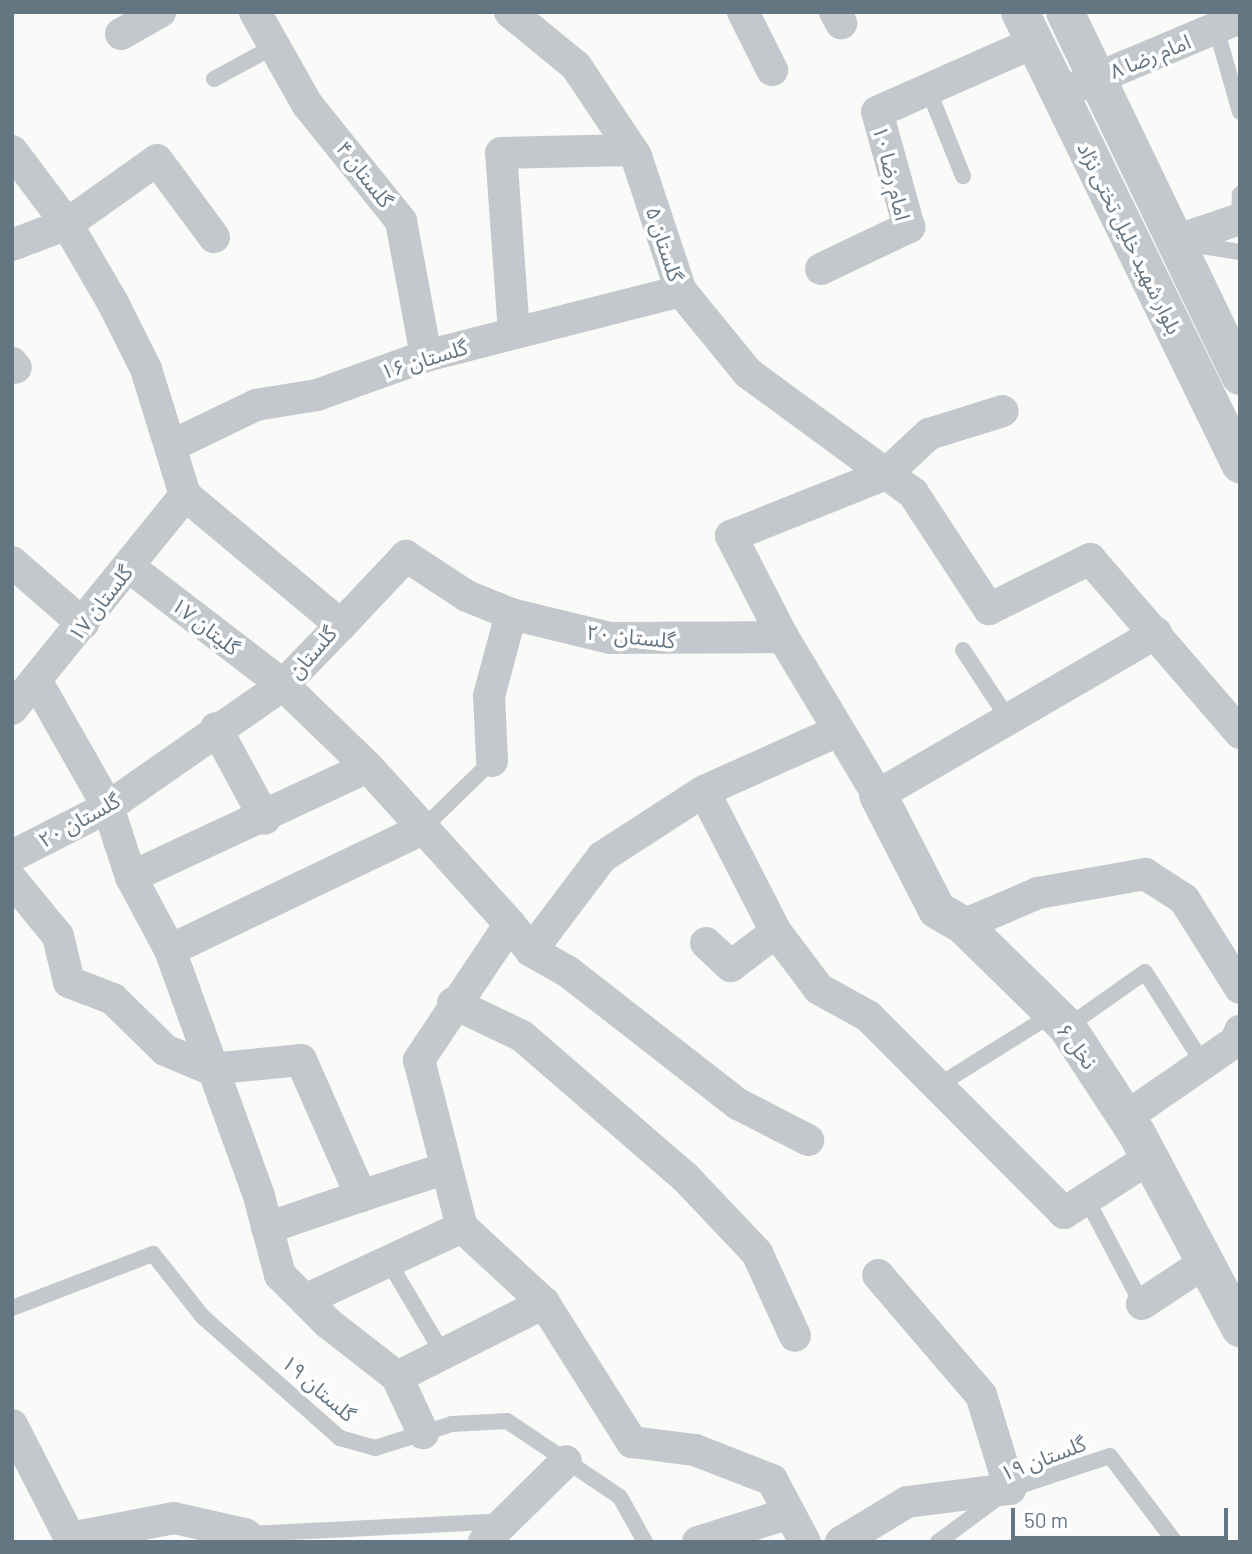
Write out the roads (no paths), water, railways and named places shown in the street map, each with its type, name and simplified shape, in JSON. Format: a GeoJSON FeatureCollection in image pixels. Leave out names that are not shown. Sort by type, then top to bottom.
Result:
{"type":"FeatureCollection","features":[{"type":"Feature","properties":{"kind":"street"},"geometry":{"type":"LineString","coordinates":[[121,34],[160,12]]}},
{"type":"Feature","properties":{"kind":"street","name":"گلستان ۴"},"geometry":{"type":"LineString","coordinates":[[255,12],[307,104],[401,221],[426,356]]}},
{"type":"Feature","properties":{"kind":"street","name":"گلستان ۵"},"geometry":{"type":"LineString","coordinates":[[510,12],[576,66],[632,150],[681,291],[748,373],[913,493],[989,609],[1090,559],[1156,633]]}},
{"type":"Feature","properties":{"kind":"street"},"geometry":{"type":"LineString","coordinates":[[743,12],[772,70]]}},
{"type":"Feature","properties":{"kind":"street","name":"بلوار شهید خلیل تختی نژاد"},"geometry":{"type":"LineString","coordinates":[[1065,12],[1240,376]]}},
{"type":"Feature","properties":{"kind":"street","name":"امام رضا ۸"},"geometry":{"type":"LineString","coordinates":[[1059,94],[1228,23]]}},
{"type":"Feature","properties":{"kind":"street","name":"بلوار شهید خلیل تختی نژاد"},"geometry":{"type":"LineString","coordinates":[[1028,27],[1240,464]]}},
{"type":"Feature","properties":{"kind":"street","name":"امام رضا ۱۰"},"geometry":{"type":"LineString","coordinates":[[821,269],[909,227],[877,112],[928,89],[1028,27]]}},
{"type":"Feature","properties":{"kind":"street"},"geometry":{"type":"LineString","coordinates":[[514,333],[501,153],[632,150]]}},
{"type":"Feature","properties":{"kind":"street"},"geometry":{"type":"LineString","coordinates":[[12,151],[67,224],[146,369],[173,445],[185,495]]}},
{"type":"Feature","properties":{"kind":"street"},"geometry":{"type":"LineString","coordinates":[[12,244],[67,224],[157,160],[214,237]]}},
{"type":"Feature","properties":{"kind":"street"},"geometry":{"type":"LineString","coordinates":[[1175,241],[1239,219]]}},
{"type":"Feature","properties":{"kind":"street","name":"گلستان ۱۶"},"geometry":{"type":"LineString","coordinates":[[173,445],[256,405],[317,395],[426,356],[681,291]]}},
{"type":"Feature","properties":{"kind":"street"},"geometry":{"type":"LineString","coordinates":[[1003,411],[929,434],[886,474],[731,536],[783,637],[878,795],[1156,633],[1240,733]]}},
{"type":"Feature","properties":{"kind":"street","name":"گلستان ۱۷"},"geometry":{"type":"LineString","coordinates":[[12,709],[37,682],[185,495]]}},
{"type":"Feature","properties":{"kind":"street","name":"گلستان"},"geometry":{"type":"LineString","coordinates":[[185,495],[341,625],[283,685],[368,767],[420,830],[510,924],[531,951]]}},
{"type":"Feature","properties":{"kind":"street","name":"گلستان ۲۰"},"geometry":{"type":"LineString","coordinates":[[341,625],[405,556],[467,596],[511,614],[610,638],[674,642],[783,637]]}},
{"type":"Feature","properties":{"kind":"street"},"geometry":{"type":"LineString","coordinates":[[14,566],[83,624]]}},
{"type":"Feature","properties":{"kind":"street","name":"گلیتان ۱۷"},"geometry":{"type":"LineString","coordinates":[[129,567],[283,685]]}},
{"type":"Feature","properties":{"kind":"street"},"geometry":{"type":"LineString","coordinates":[[492,761],[489,696],[511,614]]}},
{"type":"Feature","properties":{"kind":"street"},"geometry":{"type":"LineString","coordinates":[[37,682],[108,807],[131,877],[170,950],[267,1228],[280,1275],[305,1300],[397,1377],[423,1433]]}},
{"type":"Feature","properties":{"kind":"street","name":"گلستان ۲۰"},"geometry":{"type":"LineString","coordinates":[[12,856],[108,807],[216,728],[283,685]]}},
{"type":"Feature","properties":{"kind":"street"},"geometry":{"type":"LineString","coordinates":[[216,728],[265,819]]}},
{"type":"Feature","properties":{"kind":"street"},"geometry":{"type":"LineString","coordinates":[[808,1140],[738,1104],[567,971],[531,951],[602,857],[704,791],[838,731]]}},
{"type":"Feature","properties":{"kind":"street"},"geometry":{"type":"LineString","coordinates":[[131,877],[265,819],[368,767]]}},
{"type":"Feature","properties":{"kind":"street"},"geometry":{"type":"LineString","coordinates":[[704,791],[776,932],[819,989],[868,1016],[1064,1213],[1148,1159]]}},
{"type":"Feature","properties":{"kind":"street","name":"نخل ۶"},"geometry":{"type":"LineString","coordinates":[[878,795],[937,910],[963,925],[1059,1021],[1126,1117],[1203,1264],[1240,1328]]}},
{"type":"Feature","properties":{"kind":"street"},"geometry":{"type":"LineString","coordinates":[[170,950],[420,830]]}},
{"type":"Feature","properties":{"kind":"street"},"geometry":{"type":"LineString","coordinates":[[963,925],[1038,893],[1145,874],[1184,899],[1240,988]]}},
{"type":"Feature","properties":{"kind":"street"},"geometry":{"type":"LineString","coordinates":[[12,880],[58,936],[69,982],[113,999],[164,1050],[210,1069],[301,1060],[361,1196]]}},
{"type":"Feature","properties":{"kind":"street"},"geometry":{"type":"LineString","coordinates":[[510,924],[453,1003],[419,1060],[462,1227],[544,1303],[632,1442],[695,1450],[772,1480],[804,1542]]}},
{"type":"Feature","properties":{"kind":"street"},"geometry":{"type":"LineString","coordinates":[[706,943],[731,967],[776,932]]}},
{"type":"Feature","properties":{"kind":"street"},"geometry":{"type":"LineString","coordinates":[[453,1003],[522,1036],[685,1177],[757,1253],[795,1336]]}},
{"type":"Feature","properties":{"kind":"street"},"geometry":{"type":"LineString","coordinates":[[1126,1117],[1236,1041],[1240,1031]]}},
{"type":"Feature","properties":{"kind":"street"},"geometry":{"type":"LineString","coordinates":[[267,1228],[446,1168]]}},
{"type":"Feature","properties":{"kind":"street"},"geometry":{"type":"LineString","coordinates":[[305,1300],[387,1259],[462,1227]]}},
{"type":"Feature","properties":{"kind":"street"},"geometry":{"type":"LineString","coordinates":[[1142,1304],[1203,1264]]}},
{"type":"Feature","properties":{"kind":"street"},"geometry":{"type":"LineString","coordinates":[[841,1542],[907,1502],[1010,1489],[981,1395],[878,1275]]}},
{"type":"Feature","properties":{"kind":"street"},"geometry":{"type":"LineString","coordinates":[[397,1377],[544,1303]]}},
{"type":"Feature","properties":{"kind":"street"},"geometry":{"type":"LineString","coordinates":[[12,1425],[71,1540],[174,1518],[250,1538]]}},
{"type":"Feature","properties":{"kind":"street"},"geometry":{"type":"LineString","coordinates":[[495,1531],[566,1461]]}},
{"type":"Feature","properties":{"kind":"street"},"geometry":{"type":"LineString","coordinates":[[698,1542],[790,1513]]}},
{"type":"Feature","properties":{"kind":"lane"},"geometry":{"type":"LineString","coordinates":[[1228,23],[1240,112]]}},
{"type":"Feature","properties":{"kind":"lane"},"geometry":{"type":"LineString","coordinates":[[214,79],[274,47]]}},
{"type":"Feature","properties":{"kind":"lane"},"geometry":{"type":"LineString","coordinates":[[928,89],[963,176]]}},
{"type":"Feature","properties":{"kind":"lane"},"geometry":{"type":"LineString","coordinates":[[1239,219],[1240,194]]}},
{"type":"Feature","properties":{"kind":"lane"},"geometry":{"type":"LineString","coordinates":[[1175,241],[1240,252]]}},
{"type":"Feature","properties":{"kind":"lane"},"geometry":{"type":"LineString","coordinates":[[963,650],[1009,720]]}},
{"type":"Feature","properties":{"kind":"lane"},"geometry":{"type":"LineString","coordinates":[[420,830],[492,761]]}},
{"type":"Feature","properties":{"kind":"lane"},"geometry":{"type":"LineString","coordinates":[[939,1085],[1145,972],[1203,1063]]}},
{"type":"Feature","properties":{"kind":"lane"},"geometry":{"type":"LineString","coordinates":[[1086,1198],[1142,1304]]}},
{"type":"Feature","properties":{"kind":"lane","name":"گلستان ۱۹"},"geometry":{"type":"LineString","coordinates":[[12,1308],[153,1254],[203,1317],[340,1438],[375,1448],[452,1424],[507,1422],[620,1497],[645,1542]]}},
{"type":"Feature","properties":{"kind":"lane"},"geometry":{"type":"LineString","coordinates":[[387,1259],[442,1352]]}},
{"type":"Feature","properties":{"kind":"lane","name":"گلستان ۱۹"},"geometry":{"type":"LineString","coordinates":[[938,1542],[1010,1489],[1110,1456],[1175,1542]]}},
{"type":"Feature","properties":{"kind":"lane"},"geometry":{"type":"LineString","coordinates":[[250,1538],[495,1531]]}}]}
